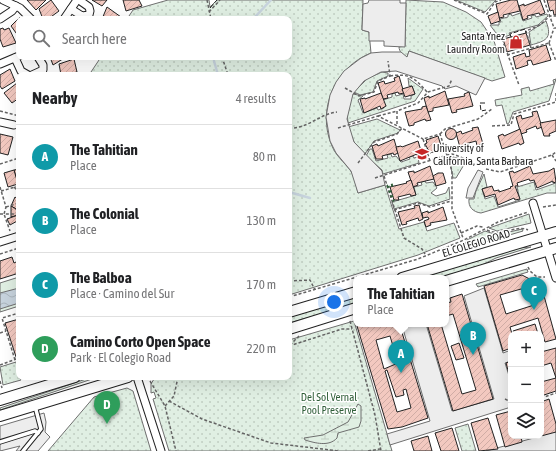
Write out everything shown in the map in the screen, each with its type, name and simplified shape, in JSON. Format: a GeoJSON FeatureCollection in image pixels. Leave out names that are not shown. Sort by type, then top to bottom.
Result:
{"type":"FeatureCollection","features":[{"type":"Feature","properties":{"kind":"main road","name":"EL COLEGIO ROAD"},"geometry":{"type":"LineString","coordinates":[[412,275],[556,232]]}},
{"type":"Feature","properties":{"kind":"main road"},"geometry":{"type":"LineString","coordinates":[[449,280],[552,249]]}},
{"type":"Feature","properties":{"kind":"main road"},"geometry":{"type":"LineString","coordinates":[[292,311],[353,293]]}},
{"type":"Feature","properties":{"kind":"main road"},"geometry":{"type":"LineString","coordinates":[[292,328],[353,309]]}},
{"type":"Feature","properties":{"kind":"main road"},"geometry":{"type":"LineString","coordinates":[[0,400],[65,380]]}},
{"type":"Feature","properties":{"kind":"main road"},"geometry":{"type":"LineString","coordinates":[[0,416],[118,380]]}},
{"type":"Feature","properties":{"kind":"street"},"geometry":{"type":"LineString","coordinates":[[3,0],[16,6],[28,16]]}},
{"type":"Feature","properties":{"kind":"street"},"geometry":{"type":"LineString","coordinates":[[66,16],[71,9],[78,0],[89,7],[90,11],[89,15],[82,16],[71,9]]}},
{"type":"Feature","properties":{"kind":"street"},"geometry":{"type":"LineString","coordinates":[[0,19],[12,11],[16,6]]}},
{"type":"Feature","properties":{"kind":"street"},"geometry":{"type":"LineString","coordinates":[[0,64],[16,57]]}},
{"type":"Feature","properties":{"kind":"street"},"geometry":{"type":"LineString","coordinates":[[18,60],[21,71],[23,72]]}},
{"type":"Feature","properties":{"kind":"street"},"geometry":{"type":"LineString","coordinates":[[39,72],[43,70],[43,65],[40,60]]}},
{"type":"Feature","properties":{"kind":"street"},"geometry":{"type":"LineString","coordinates":[[0,122],[14,125]]}},
{"type":"Feature","properties":{"kind":"street"},"geometry":{"type":"LineString","coordinates":[[533,203],[543,236],[552,249],[556,278]]}},
{"type":"Feature","properties":{"kind":"street"},"geometry":{"type":"LineString","coordinates":[[0,242],[16,237]]}},
{"type":"Feature","properties":{"kind":"street"},"geometry":{"type":"LineString","coordinates":[[139,380],[161,451]]}},
{"type":"Feature","properties":{"kind":"lane"},"geometry":{"type":"LineString","coordinates":[[22,451],[40,429],[40,422],[35,405]]}},
{"type":"Feature","properties":{"kind":"lane"},"geometry":{"type":"LineString","coordinates":[[0,442],[35,431],[38,433]]}},
{"type":"Feature","properties":{"kind":"path"},"geometry":{"type":"LineString","coordinates":[[207,0],[210,16]]}},
{"type":"Feature","properties":{"kind":"path"},"geometry":{"type":"LineString","coordinates":[[209,12],[220,0]]}},
{"type":"Feature","properties":{"kind":"path"},"geometry":{"type":"LineString","coordinates":[[454,0],[487,14],[495,2],[501,0]]}},
{"type":"Feature","properties":{"kind":"path"},"geometry":{"type":"LineString","coordinates":[[544,0],[555,28],[550,43],[556,61]]}},
{"type":"Feature","properties":{"kind":"path"},"geometry":{"type":"LineString","coordinates":[[531,48],[526,31],[540,25],[550,16],[556,16]]}},
{"type":"Feature","properties":{"kind":"path"},"geometry":{"type":"LineString","coordinates":[[502,39],[507,55],[510,57],[519,85]]}},
{"type":"Feature","properties":{"kind":"path"},"geometry":{"type":"LineString","coordinates":[[507,55],[550,43]]}},
{"type":"Feature","properties":{"kind":"path"},"geometry":{"type":"LineString","coordinates":[[223,60],[227,72]]}},
{"type":"Feature","properties":{"kind":"path"},"geometry":{"type":"LineString","coordinates":[[388,61],[390,76]]}},
{"type":"Feature","properties":{"kind":"path"},"geometry":{"type":"LineString","coordinates":[[345,88],[363,96],[374,92],[378,81],[390,76],[407,75],[419,83],[428,92]]}},
{"type":"Feature","properties":{"kind":"path"},"geometry":{"type":"LineString","coordinates":[[338,128],[418,103],[428,92],[449,86],[452,79]]}},
{"type":"Feature","properties":{"kind":"path"},"geometry":{"type":"LineString","coordinates":[[492,126],[511,126],[514,114],[556,102],[556,92]]}},
{"type":"Feature","properties":{"kind":"path"},"geometry":{"type":"LineString","coordinates":[[378,116],[397,124],[423,139],[440,134],[445,129],[478,119],[492,109]]}},
{"type":"Feature","properties":{"kind":"path"},"geometry":{"type":"LineString","coordinates":[[397,110],[397,124]]}},
{"type":"Feature","properties":{"kind":"path"},"geometry":{"type":"LineString","coordinates":[[0,112],[16,115]]}},
{"type":"Feature","properties":{"kind":"path"},"geometry":{"type":"LineString","coordinates":[[292,127],[310,124],[326,113],[337,112]]}},
{"type":"Feature","properties":{"kind":"path"},"geometry":{"type":"LineString","coordinates":[[358,163],[374,142],[397,134],[402,128]]}},
{"type":"Feature","properties":{"kind":"path"},"geometry":{"type":"LineString","coordinates":[[440,134],[452,177],[451,201],[456,222],[463,238]]}},
{"type":"Feature","properties":{"kind":"path"},"geometry":{"type":"LineString","coordinates":[[423,139],[430,161]]}},
{"type":"Feature","properties":{"kind":"path"},"geometry":{"type":"LineString","coordinates":[[486,169],[500,172],[552,156],[556,152]]}},
{"type":"Feature","properties":{"kind":"path"},"geometry":{"type":"LineString","coordinates":[[375,178],[447,155],[453,154],[470,161]]}},
{"type":"Feature","properties":{"kind":"path"},"geometry":{"type":"LineString","coordinates":[[552,156],[556,161]]}},
{"type":"Feature","properties":{"kind":"path"},"geometry":{"type":"LineString","coordinates":[[0,164],[16,159]]}},
{"type":"Feature","properties":{"kind":"path"},"geometry":{"type":"LineString","coordinates":[[384,176],[404,238],[422,249],[425,254]]}},
{"type":"Feature","properties":{"kind":"path"},"geometry":{"type":"LineString","coordinates":[[0,187],[6,207],[4,214],[11,235]]}},
{"type":"Feature","properties":{"kind":"path"},"geometry":{"type":"LineString","coordinates":[[1,191],[14,187]]}},
{"type":"Feature","properties":{"kind":"path"},"geometry":{"type":"LineString","coordinates":[[394,210],[418,203],[430,207],[451,201]]}},
{"type":"Feature","properties":{"kind":"path"},"geometry":{"type":"LineString","coordinates":[[6,207],[16,204]]}},
{"type":"Feature","properties":{"kind":"path"},"geometry":{"type":"LineString","coordinates":[[542,208],[556,205]]}},
{"type":"Feature","properties":{"kind":"path"},"geometry":{"type":"LineString","coordinates":[[365,275],[418,259],[464,240],[498,222],[528,212]]}},
{"type":"Feature","properties":{"kind":"path"},"geometry":{"type":"LineString","coordinates":[[0,214],[16,214]]}},
{"type":"Feature","properties":{"kind":"path"},"geometry":{"type":"LineString","coordinates":[[461,233],[477,226],[483,227]]}},
{"type":"Feature","properties":{"kind":"path"},"geometry":{"type":"LineString","coordinates":[[487,230],[497,234],[521,228],[528,230]]}},
{"type":"Feature","properties":{"kind":"path"},"geometry":{"type":"LineString","coordinates":[[465,242],[468,250]]}},
{"type":"Feature","properties":{"kind":"path"},"geometry":{"type":"LineString","coordinates":[[0,254],[16,249]]}},
{"type":"Feature","properties":{"kind":"path"},"geometry":{"type":"LineString","coordinates":[[528,267],[537,277],[545,277]]}},
{"type":"Feature","properties":{"kind":"path"},"geometry":{"type":"LineString","coordinates":[[292,296],[353,279]]}},
{"type":"Feature","properties":{"kind":"path"},"geometry":{"type":"LineString","coordinates":[[292,281],[310,280],[315,290]]}},
{"type":"Feature","properties":{"kind":"path"},"geometry":{"type":"LineString","coordinates":[[0,365],[15,360],[2,318],[16,314]]}},
{"type":"Feature","properties":{"kind":"path"},"geometry":{"type":"LineString","coordinates":[[350,321],[375,415],[381,450],[368,451]]}},
{"type":"Feature","properties":{"kind":"path"},"geometry":{"type":"LineString","coordinates":[[292,345],[342,329],[352,329]]}},
{"type":"Feature","properties":{"kind":"path"},"geometry":{"type":"LineString","coordinates":[[0,333],[6,331]]}},
{"type":"Feature","properties":{"kind":"path"},"geometry":{"type":"LineString","coordinates":[[292,343],[300,334]]}},
{"type":"Feature","properties":{"kind":"path"},"geometry":{"type":"LineString","coordinates":[[165,406],[174,396],[178,380]]}},
{"type":"Feature","properties":{"kind":"path"},"geometry":{"type":"LineString","coordinates":[[0,381],[2,388]]}},
{"type":"Feature","properties":{"kind":"path"},"geometry":{"type":"LineString","coordinates":[[150,381],[165,406],[176,451]]}},
{"type":"Feature","properties":{"kind":"path"},"geometry":{"type":"LineString","coordinates":[[544,397],[556,393]]}},
{"type":"Feature","properties":{"kind":"path"},"geometry":{"type":"LineString","coordinates":[[169,401],[202,419],[271,443],[339,451]]}},
{"type":"Feature","properties":{"kind":"green space"},"geometry":{"type":"Polygon","coordinates":[[[168,0],[209,0],[210,7],[217,0],[363,0],[362,30],[369,32],[371,53],[347,68],[332,91],[326,118],[332,146],[338,156],[352,172],[358,193],[385,185],[399,229],[424,222],[427,231],[454,223],[460,238],[418,255],[292,294],[292,72],[91,72],[99,60],[292,60],[292,16],[129,16],[133,10],[168,0]]]}},
{"type":"Feature","properties":{"kind":"green space"},"geometry":{"type":"Polygon","coordinates":[[[406,0],[443,2],[466,12],[481,22],[494,41],[505,77],[492,81],[409,51],[407,57],[404,56],[400,52],[399,47],[405,46],[406,0]]]}},
{"type":"Feature","properties":{"kind":"green space"},"geometry":{"type":"Polygon","coordinates":[[[456,0],[496,0],[485,12],[456,0]]]}},
{"type":"Feature","properties":{"kind":"green space"},"geometry":{"type":"Polygon","coordinates":[[[520,13],[523,21],[532,18],[531,16],[535,15],[536,17],[547,14],[548,16],[538,25],[509,33],[510,35],[504,37],[496,33],[490,25],[499,25],[499,22],[501,22],[500,19],[508,17],[508,15],[511,14],[512,16],[520,13]]]}},
{"type":"Feature","properties":{"kind":"green space"},"geometry":{"type":"Polygon","coordinates":[[[546,21],[549,32],[548,35],[544,40],[531,45],[529,32],[546,21]]]}},
{"type":"Feature","properties":{"kind":"green space"},"geometry":{"type":"Polygon","coordinates":[[[382,72],[388,73],[388,76],[377,81],[373,92],[360,95],[354,92],[368,78],[382,72]]]}},
{"type":"Feature","properties":{"kind":"green space"},"geometry":{"type":"Polygon","coordinates":[[[408,78],[423,89],[415,101],[348,123],[347,111],[353,94],[363,96],[358,100],[363,113],[377,108],[378,110],[384,108],[383,100],[392,97],[392,94],[395,93],[396,96],[403,94],[404,99],[411,99],[411,96],[415,94],[412,86],[409,86],[408,78]]]}},
{"type":"Feature","properties":{"kind":"green space"},"geometry":{"type":"Polygon","coordinates":[[[556,79],[549,101],[513,112],[509,123],[507,124],[502,105],[496,106],[495,100],[522,95],[521,89],[529,87],[530,91],[554,84],[553,80],[556,79]]]}},
{"type":"Feature","properties":{"kind":"green space"},"geometry":{"type":"Polygon","coordinates":[[[377,119],[400,130],[398,133],[374,141],[365,154],[354,142],[348,127],[377,119]]]}},
{"type":"Feature","properties":{"kind":"green space"},"geometry":{"type":"Polygon","coordinates":[[[370,149],[372,149],[376,161],[388,158],[387,155],[391,154],[392,157],[396,156],[401,162],[410,159],[409,157],[418,157],[419,163],[383,174],[382,170],[366,156],[370,149]]]}},
{"type":"Feature","properties":{"kind":"green space"},"geometry":{"type":"Polygon","coordinates":[[[453,157],[461,159],[465,163],[456,178],[453,178],[450,163],[453,157]]]}},
{"type":"Feature","properties":{"kind":"green space"},"geometry":{"type":"Polygon","coordinates":[[[484,174],[487,187],[482,189],[485,199],[494,196],[498,207],[520,200],[517,187],[534,182],[536,190],[556,183],[556,193],[547,193],[481,213],[470,207],[469,199],[474,199],[484,174]]]}},
{"type":"Feature","properties":{"kind":"green space"},"geometry":{"type":"Polygon","coordinates":[[[425,181],[426,183],[433,182],[437,188],[431,193],[436,196],[446,193],[449,187],[450,199],[429,206],[418,202],[394,209],[392,202],[416,195],[414,187],[422,185],[421,182],[425,181]]]}},
{"type":"Feature","properties":{"kind":"green space"},"geometry":{"type":"Polygon","coordinates":[[[529,214],[531,223],[497,231],[489,228],[529,214]]]}},
{"type":"Feature","properties":{"kind":"green space"},"geometry":{"type":"Polygon","coordinates":[[[522,229],[523,231],[469,247],[467,240],[485,231],[497,235],[522,229]]]}},
{"type":"Feature","properties":{"kind":"green space"},"geometry":{"type":"Polygon","coordinates":[[[531,247],[496,258],[474,269],[449,276],[449,275],[427,275],[518,248],[531,247]]]}},
{"type":"Feature","properties":{"kind":"green space"},"geometry":{"type":"Polygon","coordinates":[[[527,269],[528,272],[478,287],[476,284],[527,269]]]}},
{"type":"Feature","properties":{"kind":"green space"},"geometry":{"type":"Polygon","coordinates":[[[16,278],[16,307],[0,312],[0,283],[16,278]]]}},
{"type":"Feature","properties":{"kind":"green space"},"geometry":{"type":"Polygon","coordinates":[[[353,297],[353,305],[292,322],[292,317],[353,297]]]}},
{"type":"Feature","properties":{"kind":"green space","name":"Del Sol Vernal Pool Preserve"},"geometry":{"type":"Polygon","coordinates":[[[353,321],[353,327],[356,327],[392,451],[169,451],[153,399],[156,398],[154,392],[151,393],[151,384],[153,380],[292,380],[292,339],[353,321]]]}},
{"type":"Feature","properties":{"kind":"green space"},"geometry":{"type":"Polygon","coordinates":[[[16,362],[16,380],[21,380],[3,385],[0,367],[16,362]]]}},
{"type":"Feature","properties":{"kind":"green space"},"geometry":{"type":"Polygon","coordinates":[[[83,380],[89,380],[0,410],[0,408],[83,380]]]}},
{"type":"Feature","properties":{"kind":"green space"},"geometry":{"type":"Polygon","coordinates":[[[127,388],[133,391],[151,451],[48,451],[94,397],[127,388]]]}},
{"type":"Feature","properties":{"kind":"green space"},"geometry":{"type":"Polygon","coordinates":[[[358,404],[361,406],[361,421],[359,427],[338,433],[337,438],[330,443],[322,444],[305,440],[304,438],[323,435],[348,422],[358,404]]]}},
{"type":"Feature","properties":{"kind":"green space"},"geometry":{"type":"Polygon","coordinates":[[[468,424],[476,451],[462,451],[455,428],[468,424]]]}},
{"type":"Feature","properties":{"kind":"shaded area"},"geometry":{"type":"Polygon","coordinates":[[[369,0],[400,0],[400,3],[406,3],[405,47],[384,46],[384,41],[369,41],[369,32],[362,30],[363,4],[368,3],[369,0]]]}},
{"type":"Feature","properties":{"kind":"shaded area"},"geometry":{"type":"Polygon","coordinates":[[[409,51],[485,78],[476,95],[456,86],[445,89],[442,86],[396,71],[381,72],[364,81],[353,94],[347,119],[354,142],[382,171],[385,185],[358,193],[351,171],[336,153],[330,141],[326,117],[330,95],[336,82],[344,71],[361,58],[371,53],[382,52],[401,52],[407,57],[409,51]]]}},
{"type":"Feature","properties":{"kind":"shaded area"},"geometry":{"type":"Polygon","coordinates":[[[478,170],[483,172],[473,198],[466,198],[468,188],[478,170]]]}},
{"type":"Feature","properties":{"kind":"shaded area"},"geometry":{"type":"Polygon","coordinates":[[[484,288],[503,353],[508,351],[508,362],[505,363],[508,372],[508,408],[390,445],[387,434],[430,421],[403,329],[409,327],[427,327],[452,411],[494,399],[464,296],[484,288]]]}},
{"type":"Feature","properties":{"kind":"shaded area"},"geometry":{"type":"Polygon","coordinates":[[[44,413],[46,422],[45,432],[50,437],[38,451],[16,451],[20,446],[0,451],[0,426],[44,413]]]}},
{"type":"Feature","properties":{"kind":"shaded area"},"geometry":{"type":"Polygon","coordinates":[[[556,430],[556,451],[486,451],[530,439],[544,439],[544,435],[556,430]]]}},
{"type":"Feature","properties":{"kind":"water"},"geometry":{"type":"Polygon","coordinates":[[[16,289],[16,304],[0,309],[0,293],[16,289]]]}},
{"type":"Feature","properties":{"kind":"building"},"geometry":{"type":"Polygon","coordinates":[[[27,0],[46,0],[36,10],[27,0]]]}},
{"type":"Feature","properties":{"kind":"building"},"geometry":{"type":"Polygon","coordinates":[[[51,0],[59,11],[52,16],[42,16],[39,9],[51,0]]]}},
{"type":"Feature","properties":{"kind":"building"},"geometry":{"type":"Polygon","coordinates":[[[92,0],[107,0],[102,6],[92,0]]]}},
{"type":"Feature","properties":{"kind":"building"},"geometry":{"type":"Polygon","coordinates":[[[123,0],[139,0],[142,6],[126,11],[123,0]]]}},
{"type":"Feature","properties":{"kind":"building"},"geometry":{"type":"Polygon","coordinates":[[[517,0],[520,11],[503,15],[504,17],[499,18],[496,4],[517,0]]]}},
{"type":"Feature","properties":{"kind":"building"},"geometry":{"type":"Polygon","coordinates":[[[540,0],[545,13],[527,16],[528,18],[523,20],[519,6],[524,4],[524,6],[540,0]]]}},
{"type":"Feature","properties":{"kind":"building"},"geometry":{"type":"Polygon","coordinates":[[[547,0],[556,0],[556,15],[554,15],[553,10],[550,11],[547,0]]]}},
{"type":"Feature","properties":{"kind":"building"},"geometry":{"type":"Polygon","coordinates":[[[107,7],[120,16],[103,16],[107,7]]]}},
{"type":"Feature","properties":{"kind":"building"},"geometry":{"type":"Polygon","coordinates":[[[498,12],[500,21],[491,24],[488,16],[498,12]]]}},
{"type":"Feature","properties":{"kind":"building"},"geometry":{"type":"Polygon","coordinates":[[[16,21],[16,33],[11,26],[16,21]]]}},
{"type":"Feature","properties":{"kind":"building"},"geometry":{"type":"Polygon","coordinates":[[[3,28],[4,30],[9,28],[16,43],[3,47],[0,39],[0,29],[3,28]]]}},
{"type":"Feature","properties":{"kind":"building","name":"Santa Ynez Laundry Room"},"geometry":{"type":"Polygon","coordinates":[[[526,33],[530,45],[507,52],[503,39],[526,33]]]}},
{"type":"Feature","properties":{"kind":"building"},"geometry":{"type":"Polygon","coordinates":[[[546,45],[551,60],[533,65],[531,60],[527,61],[528,65],[516,69],[513,57],[525,53],[526,57],[530,56],[529,50],[546,45]]]}},
{"type":"Feature","properties":{"kind":"building"},"geometry":{"type":"Polygon","coordinates":[[[51,60],[61,60],[53,65],[51,60]]]}},
{"type":"Feature","properties":{"kind":"building"},"geometry":{"type":"Polygon","coordinates":[[[74,60],[77,72],[60,72],[59,64],[74,60]]]}},
{"type":"Feature","properties":{"kind":"building"},"geometry":{"type":"Polygon","coordinates":[[[10,69],[15,81],[2,89],[0,86],[0,75],[10,69]]]}},
{"type":"Feature","properties":{"kind":"building"},"geometry":{"type":"Polygon","coordinates":[[[399,76],[404,93],[399,94],[398,92],[387,95],[388,98],[383,99],[378,83],[384,81],[385,84],[395,81],[394,78],[399,76]]]}},
{"type":"Feature","properties":{"kind":"building"},"geometry":{"type":"Polygon","coordinates":[[[16,84],[16,100],[12,103],[4,93],[16,84]]]}},
{"type":"Feature","properties":{"kind":"building"},"geometry":{"type":"Polygon","coordinates":[[[412,86],[415,94],[405,97],[402,89],[412,86]]]}},
{"type":"Feature","properties":{"kind":"building"},"geometry":{"type":"Polygon","coordinates":[[[445,91],[449,105],[433,108],[433,111],[428,112],[424,98],[429,96],[429,98],[445,91]]]}},
{"type":"Feature","properties":{"kind":"building"},"geometry":{"type":"Polygon","coordinates":[[[469,92],[473,106],[456,110],[457,112],[452,113],[448,99],[465,96],[464,94],[469,92]]]}},
{"type":"Feature","properties":{"kind":"building"},"geometry":{"type":"Polygon","coordinates":[[[381,93],[386,106],[381,109],[380,106],[364,113],[360,99],[365,99],[381,93]]]}},
{"type":"Feature","properties":{"kind":"building"},"geometry":{"type":"Polygon","coordinates":[[[426,106],[431,120],[426,121],[425,119],[409,126],[405,112],[422,109],[422,107],[426,106]]]}},
{"type":"Feature","properties":{"kind":"building"},"geometry":{"type":"Polygon","coordinates":[[[537,111],[542,127],[537,129],[536,126],[521,134],[516,117],[521,115],[522,119],[533,116],[532,112],[537,111]]]}},
{"type":"Feature","properties":{"kind":"building"},"geometry":{"type":"Polygon","coordinates":[[[556,120],[556,131],[549,134],[550,136],[544,136],[540,123],[556,120]]]}},
{"type":"Feature","properties":{"kind":"building"},"geometry":{"type":"Polygon","coordinates":[[[478,127],[483,144],[477,146],[476,141],[465,144],[467,150],[461,151],[456,133],[461,131],[462,134],[473,130],[472,128],[478,127]]]}},
{"type":"Feature","properties":{"kind":"building"},"geometry":{"type":"Polygon","coordinates":[[[449,129],[453,129],[455,130],[455,138],[449,139],[446,136],[446,132],[449,129]]]}},
{"type":"Feature","properties":{"kind":"building"},"geometry":{"type":"Polygon","coordinates":[[[520,129],[524,143],[520,145],[519,143],[502,149],[498,136],[503,134],[504,136],[520,129]]]}},
{"type":"Feature","properties":{"kind":"building"},"geometry":{"type":"Polygon","coordinates":[[[0,134],[13,137],[8,155],[0,153],[0,134]]]}},
{"type":"Feature","properties":{"kind":"building"},"geometry":{"type":"Polygon","coordinates":[[[438,136],[442,149],[430,153],[425,144],[427,143],[426,140],[438,136]]]}},
{"type":"Feature","properties":{"kind":"building"},"geometry":{"type":"Polygon","coordinates":[[[394,139],[398,153],[394,155],[393,153],[382,156],[383,159],[376,159],[372,146],[377,144],[378,146],[394,139]]]}},
{"type":"Feature","properties":{"kind":"building"},"geometry":{"type":"Polygon","coordinates":[[[418,141],[422,154],[417,156],[417,154],[400,161],[396,147],[402,147],[418,141]]]}},
{"type":"Feature","properties":{"kind":"building"},"geometry":{"type":"Polygon","coordinates":[[[430,166],[434,179],[417,183],[418,185],[413,187],[408,172],[414,171],[414,173],[430,166]]]}},
{"type":"Feature","properties":{"kind":"building"},"geometry":{"type":"Polygon","coordinates":[[[530,166],[533,174],[549,171],[554,168],[556,182],[553,183],[553,181],[537,188],[534,180],[530,181],[529,179],[517,183],[518,186],[515,186],[520,199],[515,200],[514,198],[498,205],[495,194],[485,197],[482,189],[492,186],[494,191],[499,190],[499,192],[511,188],[510,187],[513,186],[509,172],[513,171],[514,173],[530,166]]]}},
{"type":"Feature","properties":{"kind":"building"},"geometry":{"type":"Polygon","coordinates":[[[14,170],[16,185],[8,187],[4,173],[14,170]]]}},
{"type":"Feature","properties":{"kind":"building"},"geometry":{"type":"Polygon","coordinates":[[[438,173],[443,173],[446,183],[436,186],[433,176],[438,173]]]}},
{"type":"Feature","properties":{"kind":"building"},"geometry":{"type":"Polygon","coordinates":[[[411,180],[416,195],[411,196],[410,194],[398,197],[399,200],[394,200],[390,187],[407,183],[406,182],[411,180]]]}},
{"type":"Feature","properties":{"kind":"building"},"geometry":{"type":"Polygon","coordinates":[[[15,197],[16,209],[11,206],[15,197]]]}},
{"type":"Feature","properties":{"kind":"building"},"geometry":{"type":"Polygon","coordinates":[[[419,205],[423,219],[419,221],[418,218],[402,225],[398,212],[415,208],[414,206],[419,205]]]}},
{"type":"Feature","properties":{"kind":"building"},"geometry":{"type":"Polygon","coordinates":[[[11,206],[16,209],[16,216],[11,217],[11,206]]]}},
{"type":"Feature","properties":{"kind":"building"},"geometry":{"type":"Polygon","coordinates":[[[443,207],[447,220],[430,223],[431,225],[426,227],[424,221],[429,219],[428,217],[423,218],[422,213],[428,211],[428,213],[443,207]]]}},
{"type":"Feature","properties":{"kind":"building"},"geometry":{"type":"Polygon","coordinates":[[[16,216],[16,222],[10,225],[7,219],[16,216]]]}},
{"type":"Feature","properties":{"kind":"building"},"geometry":{"type":"Polygon","coordinates":[[[12,257],[14,263],[16,262],[16,274],[0,279],[0,261],[12,257]]]}},
{"type":"Feature","properties":{"kind":"building"},"geometry":{"type":"Polygon","coordinates":[[[522,275],[541,285],[556,339],[545,342],[544,331],[542,331],[538,318],[510,327],[511,331],[508,331],[508,349],[503,351],[484,286],[522,275]],[[521,289],[500,295],[506,314],[534,305],[530,294],[521,289]]]}},
{"type":"Feature","properties":{"kind":"building"},"geometry":{"type":"Polygon","coordinates":[[[462,294],[493,399],[453,411],[428,327],[442,327],[462,394],[476,390],[453,314],[449,315],[449,302],[451,302],[450,298],[462,294]]]}},
{"type":"Feature","properties":{"kind":"building"},"geometry":{"type":"Polygon","coordinates":[[[16,320],[16,357],[5,323],[16,320]]]}},
{"type":"Feature","properties":{"kind":"building"},"geometry":{"type":"Polygon","coordinates":[[[535,324],[537,331],[513,331],[535,324]]]}},
{"type":"Feature","properties":{"kind":"building"},"geometry":{"type":"Polygon","coordinates":[[[357,327],[400,327],[428,418],[402,427],[388,429],[357,327]],[[390,336],[376,340],[384,369],[398,363],[390,336]],[[387,370],[385,371],[397,412],[411,408],[406,389],[403,390],[404,395],[396,397],[387,370]]]}},
{"type":"Feature","properties":{"kind":"building"},"geometry":{"type":"Polygon","coordinates":[[[459,343],[464,358],[456,360],[451,346],[459,343]]]}},
{"type":"Feature","properties":{"kind":"building"},"geometry":{"type":"Polygon","coordinates":[[[556,348],[556,378],[551,363],[544,365],[544,351],[556,348]]]}},
{"type":"Feature","properties":{"kind":"building"},"geometry":{"type":"Polygon","coordinates":[[[556,378],[556,391],[544,395],[544,381],[556,378]]]}},
{"type":"Feature","properties":{"kind":"building"},"geometry":{"type":"Polygon","coordinates":[[[549,399],[556,424],[556,432],[544,435],[544,403],[544,401],[549,399]]]}},
{"type":"Feature","properties":{"kind":"building"},"geometry":{"type":"Polygon","coordinates":[[[508,412],[508,439],[522,439],[522,442],[505,447],[496,415],[508,412]]]}},
{"type":"Feature","properties":{"kind":"building"},"geometry":{"type":"Polygon","coordinates":[[[488,418],[498,449],[479,451],[471,423],[488,418]]]}},
{"type":"Feature","properties":{"kind":"building"},"geometry":{"type":"Polygon","coordinates":[[[452,428],[459,451],[441,451],[435,433],[452,428]]]}},
{"type":"Feature","properties":{"kind":"building"},"geometry":{"type":"Polygon","coordinates":[[[428,436],[432,451],[414,451],[411,441],[428,436]]]}},
{"type":"Feature","properties":{"kind":"waterway"},"geometry":{"type":"LineString","coordinates":[[256,16],[271,0]]}},
{"type":"Feature","properties":{"kind":"waterway"},"geometry":{"type":"LineString","coordinates":[[214,61],[217,72]]}},
{"type":"Feature","properties":{"kind":"waterway"},"geometry":{"type":"LineString","coordinates":[[292,193],[310,198]]}},
{"type":"Feature","properties":{"kind":"hedge"},"geometry":{"type":"LineString","coordinates":[[393,185],[388,186],[394,201]]}},
{"type":"Feature","properties":{"kind":"fence"},"geometry":{"type":"LineString","coordinates":[[210,8],[217,0]]}},
{"type":"Feature","properties":{"kind":"fence"},"geometry":{"type":"LineString","coordinates":[[511,37],[510,34],[525,29],[526,33]]}},
{"type":"Feature","properties":{"kind":"fence"},"geometry":{"type":"LineString","coordinates":[[485,103],[480,103],[481,111],[486,110]]}},
{"type":"Feature","properties":{"kind":"place","name":"Santa Ynez Laundry Room"},"geometry":{"type":"Point","coordinates":[516,42]}},
{"type":"Feature","properties":{"kind":"place","name":"University of California, Santa Barbara"},"geometry":{"type":"Point","coordinates":[422,154]}},
{"type":"Feature","properties":{"kind":"place","name":"The Balboa"},"geometry":{"type":"Point","coordinates":[534,310]}},
{"type":"Feature","properties":{"kind":"place","name":"The Colonial"},"geometry":{"type":"Point","coordinates":[473,355]}},
{"type":"Feature","properties":{"kind":"place","name":"The Tahitian"},"geometry":{"type":"Point","coordinates":[401,373]}},
{"type":"Feature","properties":{"kind":"place","name":"Camino Corto Open Space"},"geometry":{"type":"Point","coordinates":[107,424]}}]}
